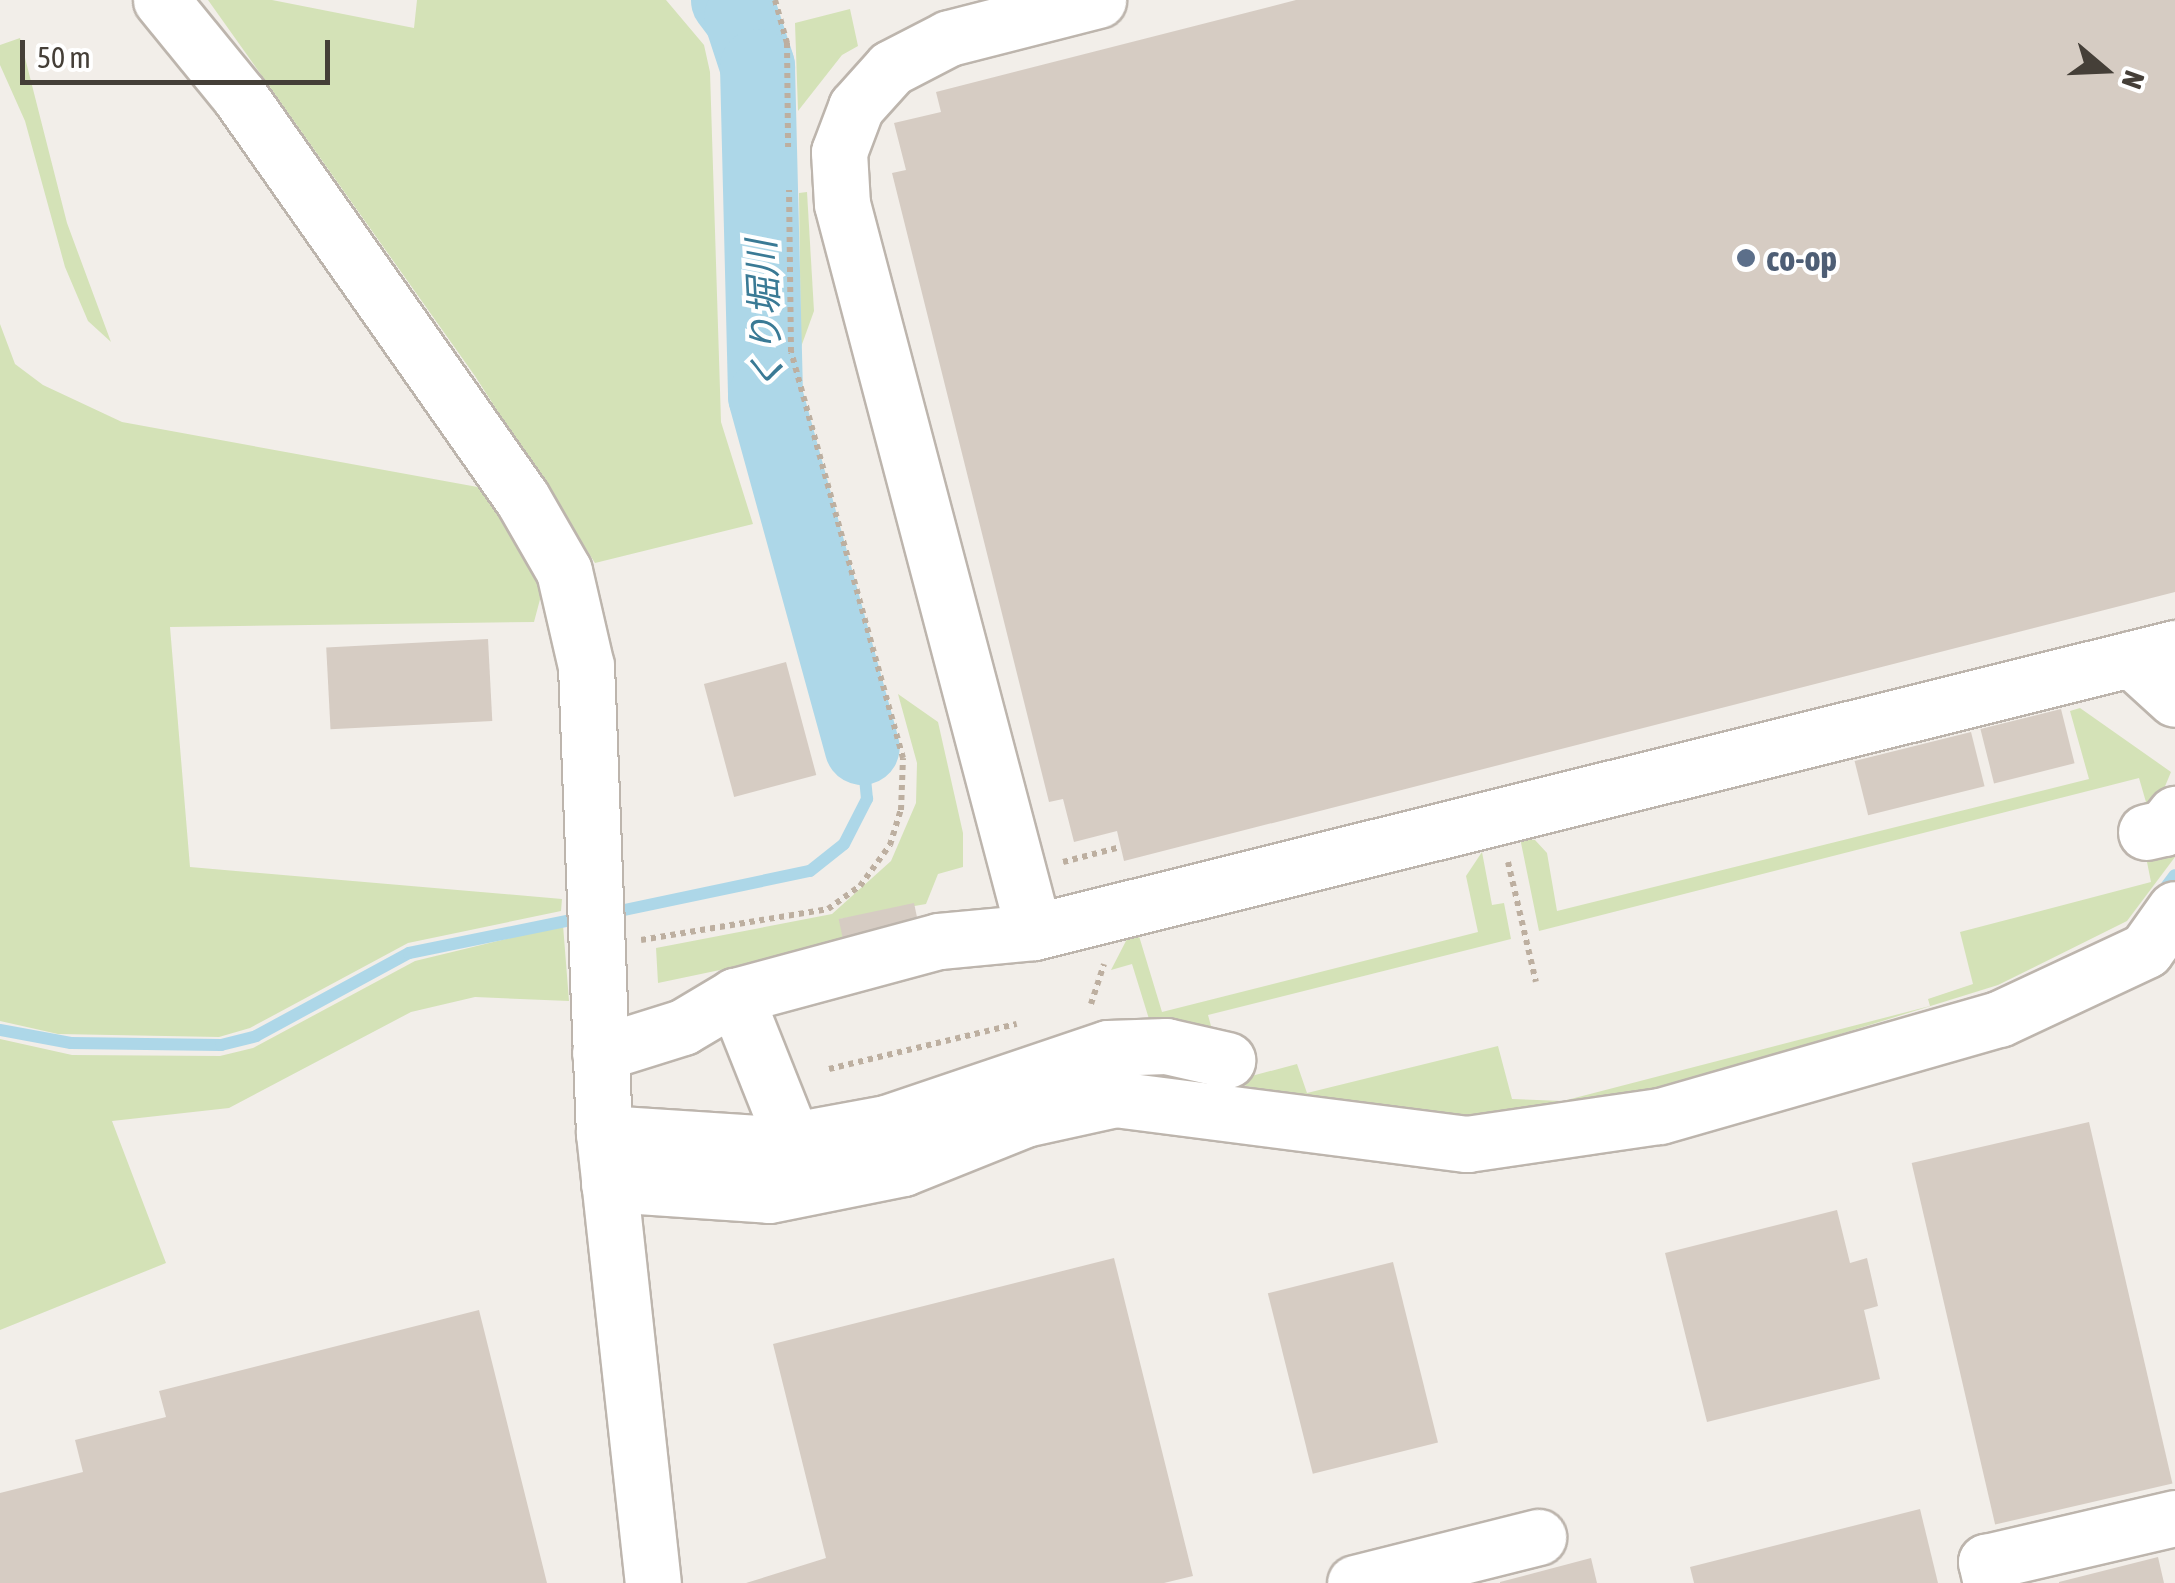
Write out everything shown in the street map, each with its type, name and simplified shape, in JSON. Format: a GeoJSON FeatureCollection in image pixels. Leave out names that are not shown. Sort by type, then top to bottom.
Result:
{"type":"FeatureCollection","features":[{"type":"Feature","properties":{"kind":"street"},"geometry":{"type":"LineString","coordinates":[[161,0],[240,97],[522,498],[564,571],[586,666],[591,868],[606,1159],[653,1583]]}},
{"type":"Feature","properties":{"kind":"street"},"geometry":{"type":"LineString","coordinates":[[1034,932],[842,204],[839,152],[856,106],[890,68],[949,38],[1098,0]]}},
{"type":"Feature","properties":{"kind":"street"},"geometry":{"type":"LineString","coordinates":[[600,1053],[743,1012],[945,978],[1034,932],[2153,654],[2175,699]]}},
{"type":"Feature","properties":{"kind":"street"},"geometry":{"type":"LineString","coordinates":[[606,1159],[770,1196],[903,1168],[1025,1119],[1116,1100],[1467,1144],[1660,1116],[1999,1019],[2146,950],[2175,909]]}},
{"type":"Feature","properties":{"kind":"street"},"geometry":{"type":"LineString","coordinates":[[743,1012],[792,1139]]}},
{"type":"Feature","properties":{"kind":"street"},"geometry":{"type":"LineString","coordinates":[[606,1159],[792,1139],[886,1122],[1108,1048],[1166,1046],[1227,1060]]}},
{"type":"Feature","properties":{"kind":"street"},"geometry":{"type":"LineString","coordinates":[[1991,1583],[1986,1562],[2175,1518]]}},
{"type":"Feature","properties":{"kind":"street"},"geometry":{"type":"LineString","coordinates":[[1356,1583],[1538,1536]]}},
{"type":"Feature","properties":{"kind":"path"},"geometry":{"type":"LineString","coordinates":[[775,0],[787,43],[788,154]]}},
{"type":"Feature","properties":{"kind":"path"},"geometry":{"type":"LineString","coordinates":[[595,947],[828,908],[860,886],[890,845],[902,810],[902,758],[791,352],[789,174]]}},
{"type":"Feature","properties":{"kind":"path"},"geometry":{"type":"LineString","coordinates":[[1062,862],[1120,848]]}},
{"type":"Feature","properties":{"kind":"path"},"geometry":{"type":"LineString","coordinates":[[1506,850],[1536,982]]}},
{"type":"Feature","properties":{"kind":"path"},"geometry":{"type":"LineString","coordinates":[[1072,1010],[1091,1006],[1109,948]]}},
{"type":"Feature","properties":{"kind":"path"},"geometry":{"type":"LineString","coordinates":[[829,1070],[1035,1020]]}},
{"type":"Feature","properties":{"kind":"green space"},"geometry":{"type":"Polygon","coordinates":[[[208,0],[272,0],[414,28],[417,0],[666,0],[704,45],[710,72],[721,422],[753,524],[595,563],[475,376],[208,0]]]}},
{"type":"Feature","properties":{"kind":"green space"},"geometry":{"type":"Polygon","coordinates":[[[850,9],[858,46],[842,55],[798,111],[795,23],[850,9]]]}},
{"type":"Feature","properties":{"kind":"green space"},"geometry":{"type":"Polygon","coordinates":[[[20,38],[67,223],[111,342],[88,321],[65,267],[25,121],[0,65],[0,45],[20,38]]]}},
{"type":"Feature","properties":{"kind":"green space"},"geometry":{"type":"Polygon","coordinates":[[[807,192],[814,311],[801,347],[799,193],[807,192]]]}},
{"type":"Feature","properties":{"kind":"green space"},"geometry":{"type":"Polygon","coordinates":[[[0,324],[15,364],[43,385],[122,422],[483,488],[543,588],[534,622],[170,627],[190,867],[562,899],[561,911],[408,943],[250,1028],[219,1037],[58,1034],[0,1021],[0,324]]]}},
{"type":"Feature","properties":{"kind":"green space"},"geometry":{"type":"Polygon","coordinates":[[[898,694],[938,722],[963,833],[963,867],[938,874],[926,904],[840,919],[844,944],[658,983],[656,948],[832,914],[891,861],[916,803],[917,763],[898,694]]]}},
{"type":"Feature","properties":{"kind":"green space"},"geometry":{"type":"Polygon","coordinates":[[[2080,708],[2171,772],[2158,803],[2148,809],[2139,778],[1539,931],[1520,838],[1535,840],[1547,853],[1557,911],[2089,779],[2070,711],[2080,708]]]}},
{"type":"Feature","properties":{"kind":"green space"},"geometry":{"type":"Polygon","coordinates":[[[2175,847],[2175,857],[2127,921],[1998,985],[1664,1089],[1468,1116],[1336,1105],[1242,1085],[1244,1078],[1297,1064],[1307,1093],[1498,1046],[1512,1099],[1563,1101],[1930,1006],[1928,999],[1973,984],[1960,932],[2151,882],[2145,852],[2175,847]]]}},
{"type":"Feature","properties":{"kind":"green space"},"geometry":{"type":"Polygon","coordinates":[[[1482,852],[1492,905],[1504,903],[1511,939],[1208,1015],[1214,1037],[1149,1019],[1132,964],[1111,970],[1127,939],[1139,936],[1162,1012],[1478,932],[1466,876],[1482,852]]]}},
{"type":"Feature","properties":{"kind":"green space"},"geometry":{"type":"Polygon","coordinates":[[[563,925],[569,1001],[475,997],[411,1012],[229,1108],[112,1121],[166,1263],[0,1330],[0,1039],[72,1055],[220,1056],[253,1048],[415,961],[563,925]]]}},
{"type":"Feature","properties":{"kind":"building"},"geometry":{"type":"Polygon","coordinates":[[[1296,0],[2175,0],[2175,592],[1124,861],[1117,831],[1074,842],[1063,799],[1049,802],[892,173],[906,170],[894,123],[941,112],[936,92],[1296,0]]]}},
{"type":"Feature","properties":{"kind":"building"},"geometry":{"type":"Polygon","coordinates":[[[488,639],[492,721],[331,729],[326,647],[488,639]]]}},
{"type":"Feature","properties":{"kind":"building"},"geometry":{"type":"Polygon","coordinates":[[[786,662],[816,775],[734,797],[704,684],[786,662]]]}},
{"type":"Feature","properties":{"kind":"building"},"geometry":{"type":"Polygon","coordinates":[[[2061,709],[2075,763],[1994,783],[1980,729],[2061,709]]]}},
{"type":"Feature","properties":{"kind":"building"},"geometry":{"type":"Polygon","coordinates":[[[1971,732],[1985,786],[1868,815],[1855,761],[1971,732]]]}},
{"type":"Feature","properties":{"kind":"building"},"geometry":{"type":"Polygon","coordinates":[[[914,903],[919,927],[844,943],[839,919],[914,903]]]}},
{"type":"Feature","properties":{"kind":"building"},"geometry":{"type":"Polygon","coordinates":[[[2089,1122],[2172,1483],[1995,1524],[1912,1163],[2089,1122]]]}},
{"type":"Feature","properties":{"kind":"building"},"geometry":{"type":"Polygon","coordinates":[[[1837,1210],[1850,1263],[1867,1258],[1878,1306],[1864,1310],[1880,1379],[1707,1422],[1665,1253],[1837,1210]]]}},
{"type":"Feature","properties":{"kind":"building"},"geometry":{"type":"Polygon","coordinates":[[[1114,1258],[1193,1576],[1164,1583],[746,1583],[826,1558],[773,1344],[1114,1258]]]}},
{"type":"Feature","properties":{"kind":"building"},"geometry":{"type":"Polygon","coordinates":[[[1393,1262],[1438,1442],[1313,1474],[1268,1293],[1393,1262]]]}},
{"type":"Feature","properties":{"kind":"building"},"geometry":{"type":"Polygon","coordinates":[[[479,1310],[547,1583],[0,1583],[0,1493],[83,1472],[75,1440],[166,1417],[159,1391],[479,1310]]]}},
{"type":"Feature","properties":{"kind":"building"},"geometry":{"type":"Polygon","coordinates":[[[1920,1509],[1938,1583],[1694,1583],[1690,1567],[1920,1509]]]}},
{"type":"Feature","properties":{"kind":"building"},"geometry":{"type":"Polygon","coordinates":[[[2158,1557],[2164,1583],[2059,1583],[2059,1582],[2158,1557]]]}},
{"type":"Feature","properties":{"kind":"building"},"geometry":{"type":"Polygon","coordinates":[[[1591,1558],[1597,1583],[1500,1583],[1500,1582],[1591,1558]]]}},
{"type":"Feature","properties":{"kind":"waterway","name":"くり堀川"},"geometry":{"type":"LineString","coordinates":[[728,0],[741,17],[757,66],[765,396],[862,747]]}},
{"type":"Feature","properties":{"kind":"waterway"},"geometry":{"type":"LineString","coordinates":[[610,913],[810,871],[844,844],[867,799],[862,747]]}},
{"type":"Feature","properties":{"kind":"waterway"},"geometry":{"type":"LineString","coordinates":[[2159,896],[2175,875]]}},
{"type":"Feature","properties":{"kind":"waterway"},"geometry":{"type":"LineString","coordinates":[[0,1030],[71,1043],[221,1045],[256,1036],[409,953],[586,917]]}},
{"type":"Feature","properties":{"kind":"place","name":"co-op"},"geometry":{"type":"Point","coordinates":[1746,258]}}]}
